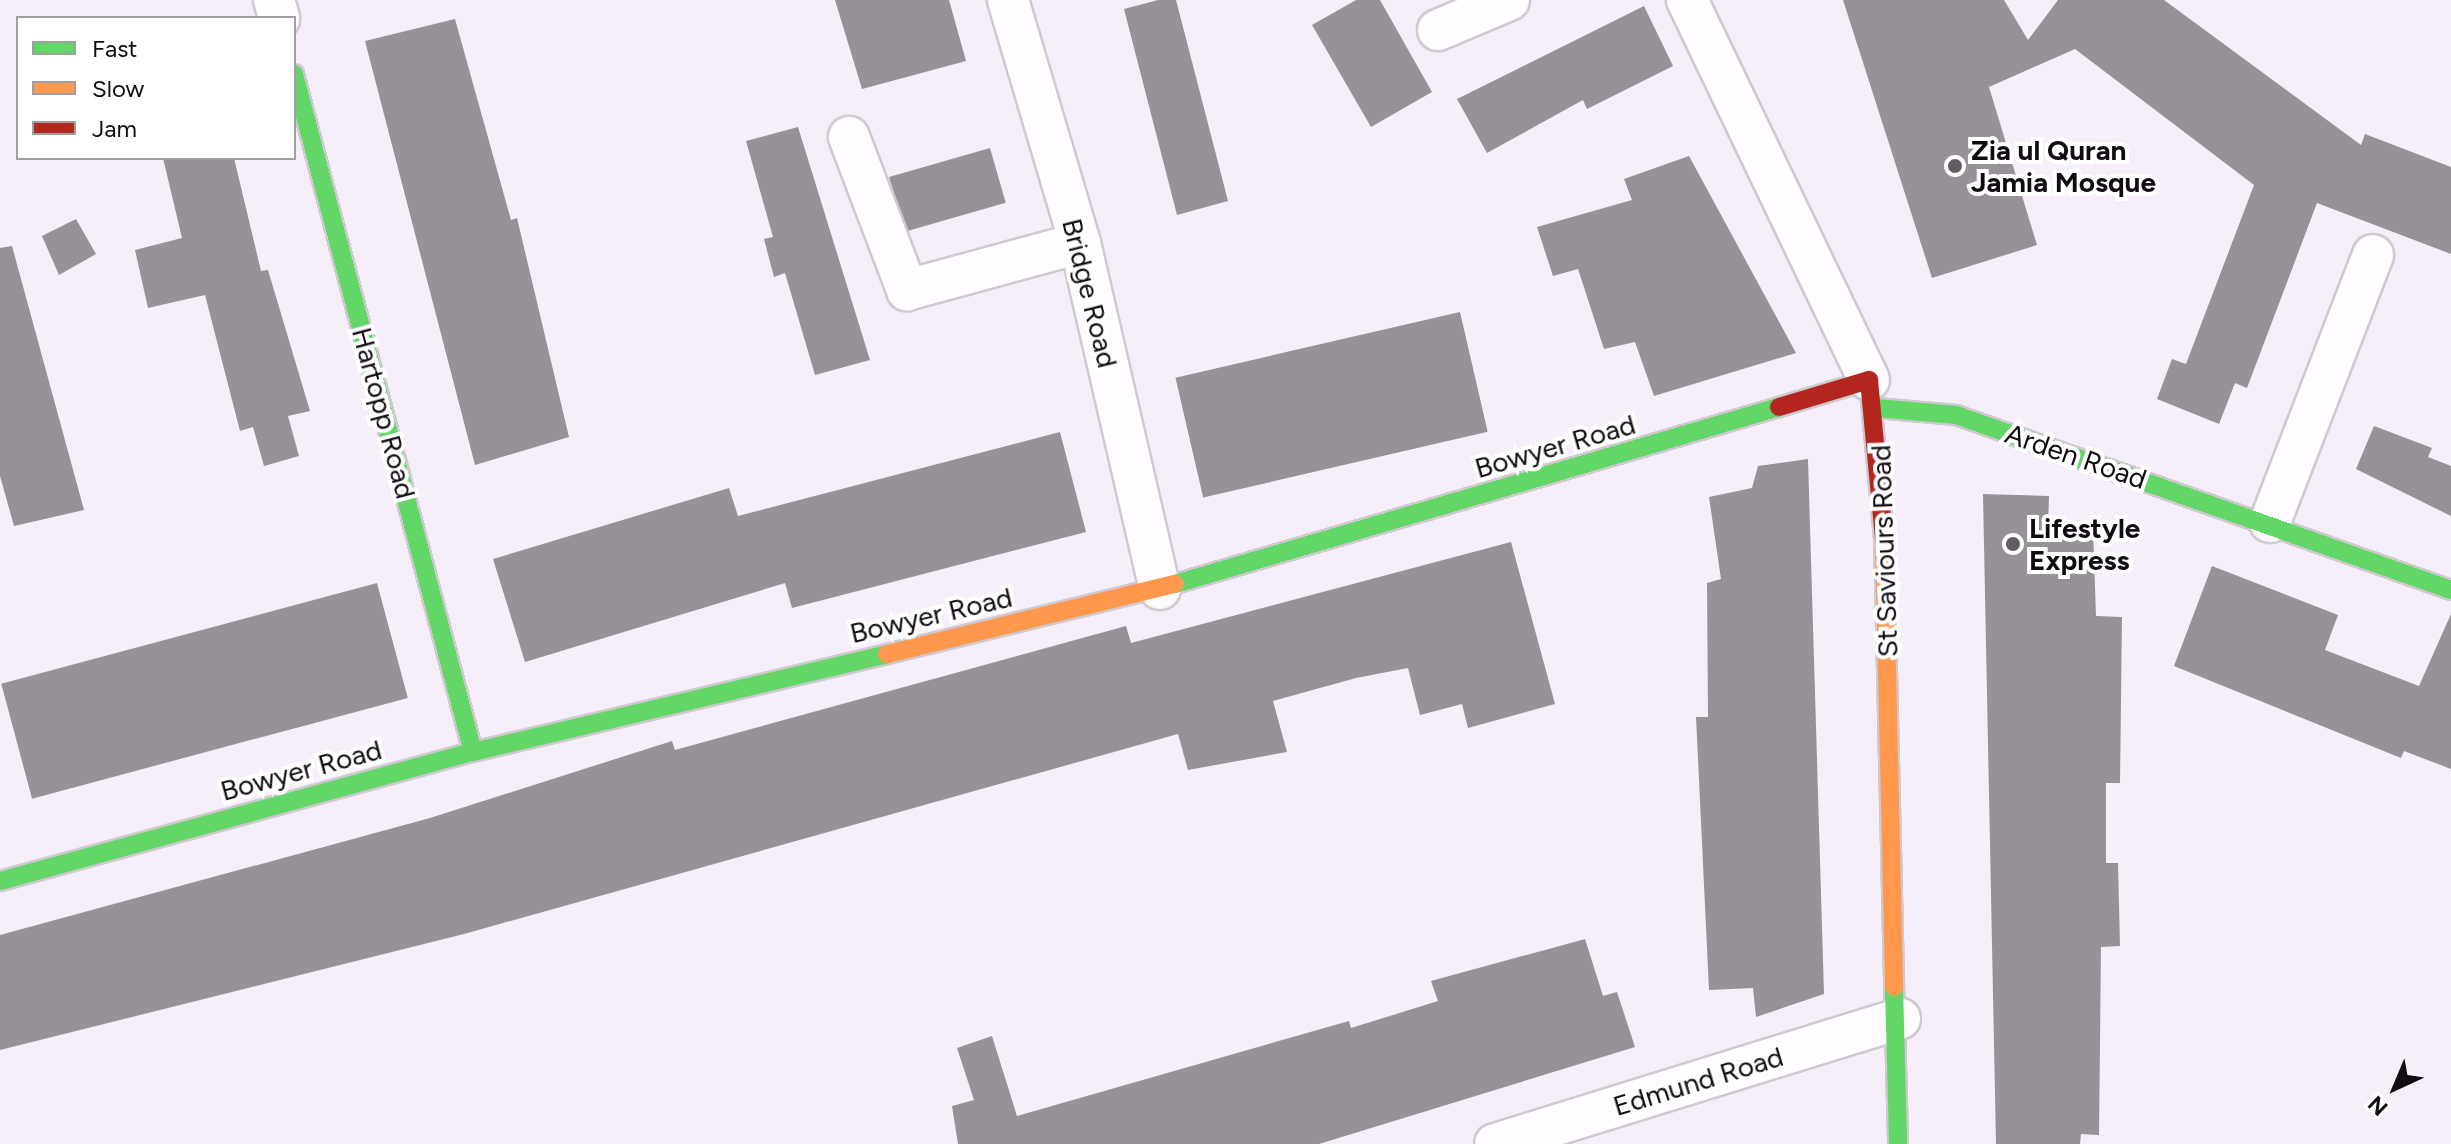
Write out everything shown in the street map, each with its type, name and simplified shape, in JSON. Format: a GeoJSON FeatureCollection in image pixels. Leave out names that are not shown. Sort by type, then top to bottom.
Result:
{"type":"FeatureCollection","features":[{"type":"Feature","properties":{"kind":"main road","name":"Hartopp Road"},"geometry":{"type":"LineString","coordinates":[[296,82],[473,752]]}},
{"type":"Feature","properties":{"kind":"main road","name":"Arden Road"},"geometry":{"type":"LineString","coordinates":[[1873,394],[1956,415],[2270,522],[2451,590]]}},
{"type":"Feature","properties":{"kind":"main road","name":"Bowyer Road"},"geometry":{"type":"LineString","coordinates":[[0,881],[473,752],[1160,589],[1873,394]]}},
{"type":"Feature","properties":{"kind":"main road","name":"St Saviours Road"},"geometry":{"type":"LineString","coordinates":[[1873,394],[1900,1019],[1898,1144]]}},
{"type":"Feature","properties":{"kind":"street"},"geometry":{"type":"LineString","coordinates":[[1438,30],[1509,0]]}},
{"type":"Feature","properties":{"kind":"street","name":"St Saviours Road"},"geometry":{"type":"LineString","coordinates":[[1687,0],[1873,394]]}},
{"type":"Feature","properties":{"kind":"street","name":"Bridge Road"},"geometry":{"type":"LineString","coordinates":[[1021,4],[1160,589]]}},
{"type":"Feature","properties":{"kind":"street"},"geometry":{"type":"LineString","coordinates":[[849,137],[907,290],[1080,243]]}},
{"type":"Feature","properties":{"kind":"street"},"geometry":{"type":"LineString","coordinates":[[2270,522],[2373,255]]}},
{"type":"Feature","properties":{"kind":"street","name":"Edmund Road"},"geometry":{"type":"LineString","coordinates":[[1495,1144],[1900,1019]]}},
{"type":"Feature","properties":{"kind":"building"},"geometry":{"type":"Polygon","coordinates":[[[835,0],[949,0],[966,61],[862,89],[835,0]]]}},
{"type":"Feature","properties":{"kind":"building"},"geometry":{"type":"Polygon","coordinates":[[[1158,0],[1176,0],[1228,201],[1177,215],[1124,9],[1158,0]]]}},
{"type":"Feature","properties":{"kind":"building"},"geometry":{"type":"Polygon","coordinates":[[[1356,0],[1380,0],[1432,92],[1371,127],[1312,25],[1356,0]]]}},
{"type":"Feature","properties":{"kind":"building"},"geometry":{"type":"Polygon","coordinates":[[[1843,0],[2004,0],[2028,40],[2058,0],[2164,0],[2361,145],[2365,134],[2451,167],[2451,254],[2317,203],[2247,388],[2235,383],[2219,424],[2157,399],[2172,359],[2186,364],[2254,185],[2075,49],[1989,87],[2037,245],[1932,278],[1843,0]]]}},
{"type":"Feature","properties":{"kind":"building"},"geometry":{"type":"Polygon","coordinates":[[[1644,6],[1673,66],[1587,109],[1583,100],[1487,153],[1457,99],[1644,6]]]}},
{"type":"Feature","properties":{"kind":"building"},"geometry":{"type":"Polygon","coordinates":[[[455,19],[511,220],[517,218],[569,437],[475,465],[365,41],[455,19]]]}},
{"type":"Feature","properties":{"kind":"building"},"geometry":{"type":"Polygon","coordinates":[[[798,127],[870,360],[815,375],[785,273],[774,277],[764,239],[773,237],[746,141],[798,127]]]}},
{"type":"Feature","properties":{"kind":"building"},"geometry":{"type":"Polygon","coordinates":[[[990,148],[1006,203],[905,232],[889,177],[990,148]]]}},
{"type":"Feature","properties":{"kind":"building"},"geometry":{"type":"Polygon","coordinates":[[[1689,156],[1796,353],[1654,396],[1635,342],[1604,349],[1578,269],[1553,276],[1537,227],[1632,200],[1624,179],[1689,156]]]}},
{"type":"Feature","properties":{"kind":"building"},"geometry":{"type":"Polygon","coordinates":[[[163,160],[234,160],[261,271],[268,270],[310,411],[288,416],[299,456],[264,466],[253,427],[240,431],[205,295],[148,308],[135,250],[182,238],[163,160]]]}},
{"type":"Feature","properties":{"kind":"building"},"geometry":{"type":"Polygon","coordinates":[[[76,219],[96,254],[59,275],[42,236],[76,219]]]}},
{"type":"Feature","properties":{"kind":"building"},"geometry":{"type":"Polygon","coordinates":[[[12,246],[84,510],[14,526],[0,476],[0,248],[12,246]]]}},
{"type":"Feature","properties":{"kind":"building"},"geometry":{"type":"Polygon","coordinates":[[[1460,312],[1488,432],[1203,498],[1175,378],[1460,312]]]}},
{"type":"Feature","properties":{"kind":"building"},"geometry":{"type":"Polygon","coordinates":[[[2374,426],[2432,448],[2428,457],[2451,466],[2451,516],[2356,469],[2374,426]]]}},
{"type":"Feature","properties":{"kind":"building"},"geometry":{"type":"Polygon","coordinates":[[[1060,432],[1086,532],[792,608],[785,583],[525,662],[493,559],[729,488],[738,516],[1060,432]]]}},
{"type":"Feature","properties":{"kind":"building"},"geometry":{"type":"Polygon","coordinates":[[[1808,459],[1824,994],[1756,1017],[1753,988],[1709,990],[1696,717],[1708,717],[1707,583],[1721,579],[1709,497],[1752,488],[1758,466],[1808,459]]]}},
{"type":"Feature","properties":{"kind":"building"},"geometry":{"type":"Polygon","coordinates":[[[1983,494],[2049,496],[2048,526],[2093,529],[2096,616],[2122,617],[2120,783],[2106,783],[2106,863],[2118,863],[2120,946],[2101,947],[2099,1135],[2081,1134],[2080,1144],[1996,1144],[1983,494]]]}},
{"type":"Feature","properties":{"kind":"building"},"geometry":{"type":"Polygon","coordinates":[[[1511,542],[1555,704],[1468,728],[1462,704],[1420,715],[1408,668],[1356,678],[1273,701],[1287,752],[1188,770],[1178,734],[464,934],[0,1050],[0,935],[430,818],[672,741],[675,750],[1126,626],[1131,643],[1511,542]]]}},
{"type":"Feature","properties":{"kind":"building"},"geometry":{"type":"Polygon","coordinates":[[[2212,566],[2338,615],[2325,650],[2419,686],[2451,614],[2451,769],[2404,751],[2401,758],[2174,666],[2212,566]]]}},
{"type":"Feature","properties":{"kind":"building"},"geometry":{"type":"Polygon","coordinates":[[[377,583],[408,698],[32,799],[1,684],[377,583]]]}},
{"type":"Feature","properties":{"kind":"building"},"geometry":{"type":"Polygon","coordinates":[[[1585,939],[1603,996],[1617,992],[1635,1047],[1319,1144],[958,1144],[952,1106],[974,1100],[957,1048],[992,1036],[1017,1116],[1349,1021],[1351,1028],[1438,1001],[1431,981],[1585,939]]]}},
{"type":"Feature","properties":{"kind":"traffic: fast"},"geometry":{"type":"LineString","coordinates":[[296,82],[473,752]]}},
{"type":"Feature","properties":{"kind":"traffic: fast"},"geometry":{"type":"LineString","coordinates":[[1175,584],[1779,407]]}},
{"type":"Feature","properties":{"kind":"traffic: fast"},"geometry":{"type":"LineString","coordinates":[[1877,408],[1956,415],[2451,590]]}},
{"type":"Feature","properties":{"kind":"traffic: fast"},"geometry":{"type":"LineString","coordinates":[[0,881],[473,752],[887,654]]}},
{"type":"Feature","properties":{"kind":"traffic: fast"},"geometry":{"type":"LineString","coordinates":[[1894,987],[1898,1144]]}},
{"type":"Feature","properties":{"kind":"traffic: slow"},"geometry":{"type":"LineString","coordinates":[[1884,539],[1894,987]]}},
{"type":"Feature","properties":{"kind":"traffic: slow"},"geometry":{"type":"LineString","coordinates":[[887,654],[1175,584]]}},
{"type":"Feature","properties":{"kind":"traffic: jam"},"geometry":{"type":"LineString","coordinates":[[1779,407],[1869,380],[1884,539]]}},
{"type":"Feature","properties":{"kind":"place","name":"Zia ul Quran Jamia Mosque"},"geometry":{"type":"Point","coordinates":[1955,166]}},
{"type":"Feature","properties":{"kind":"place","name":"Lifestyle Express"},"geometry":{"type":"Point","coordinates":[2013,544]}}]}
